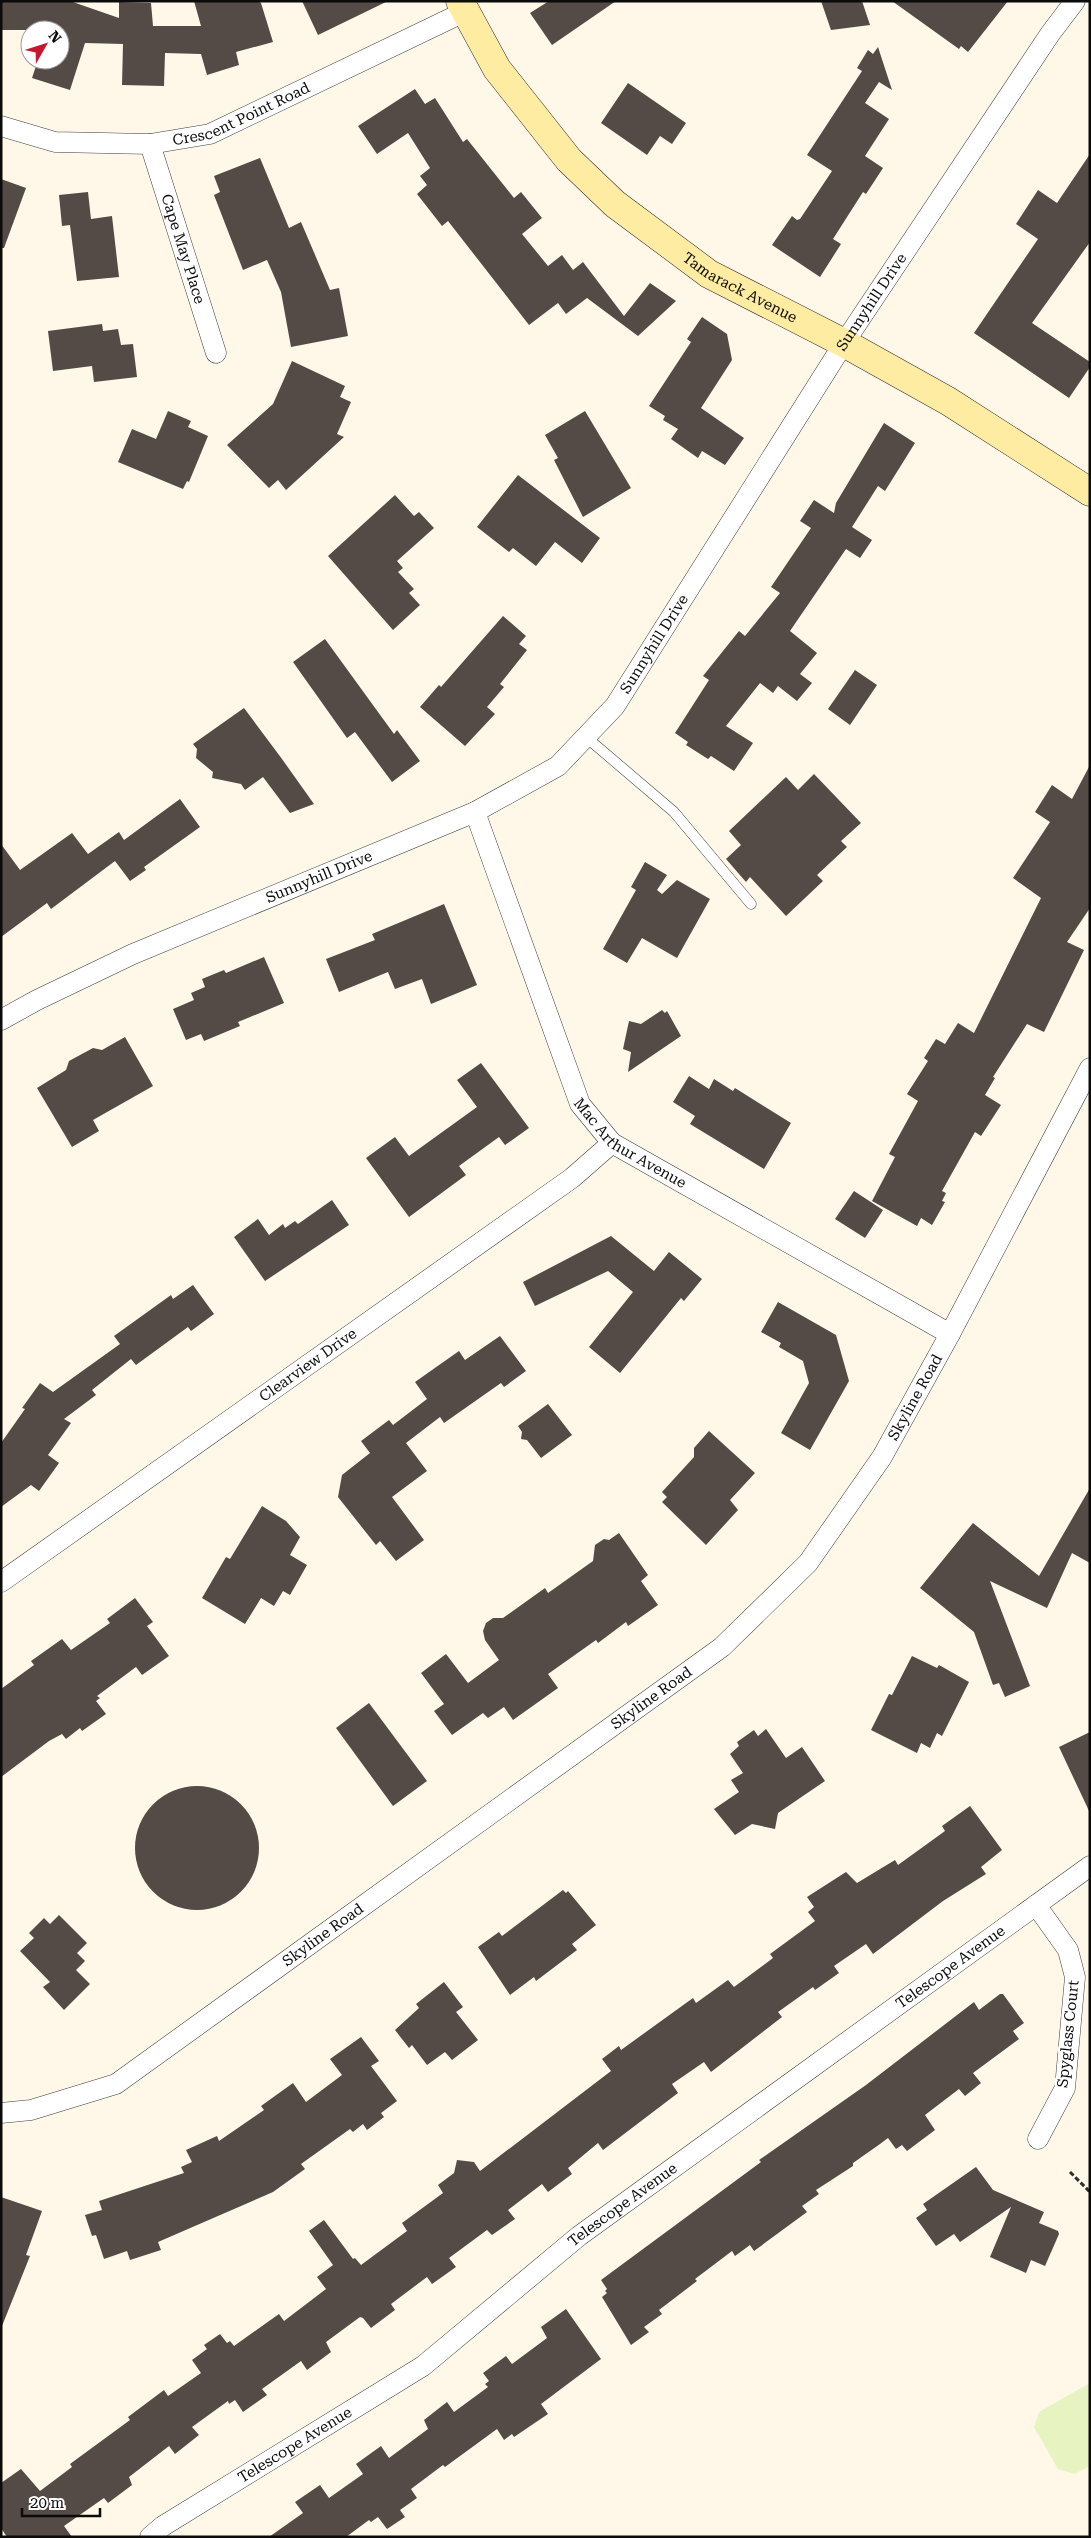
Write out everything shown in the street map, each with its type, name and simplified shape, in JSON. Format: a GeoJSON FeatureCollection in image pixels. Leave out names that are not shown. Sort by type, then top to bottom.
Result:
{"type":"FeatureCollection","features":[{"type":"Feature","properties":{"kind":"main road","name":"Tamarack Avenue"},"geometry":{"type":"LineString","coordinates":[[462,6],[497,69],[569,160],[615,204],[709,274],[844,343],[948,401],[1090,492]]}},
{"type":"Feature","properties":{"kind":"street","name":"Sunnyhill Drive"},"geometry":{"type":"LineString","coordinates":[[1,1020],[37,1000],[133,954],[475,812],[558,766],[615,706],[844,343],[1050,34],[1075,1]]}},
{"type":"Feature","properties":{"kind":"street","name":"Crescent Point Road"},"geometry":{"type":"LineString","coordinates":[[1,126],[55,142],[150,144],[210,134],[462,6]]}},
{"type":"Feature","properties":{"kind":"street","name":"Cape May Place"},"geometry":{"type":"LineString","coordinates":[[150,144],[216,353]]}},
{"type":"Feature","properties":{"kind":"street","name":"Mac Arthur Avenue"},"geometry":{"type":"LineString","coordinates":[[475,812],[580,1104],[612,1143],[950,1334]]}},
{"type":"Feature","properties":{"kind":"street","name":"Skyline Road"},"geometry":{"type":"LineString","coordinates":[[1,2113],[31,2110],[116,2084],[722,1647],[808,1563],[882,1457],[950,1334],[1090,1068]]}},
{"type":"Feature","properties":{"kind":"street","name":"Clearview Drive"},"geometry":{"type":"LineString","coordinates":[[1,1582],[572,1178],[612,1143]]}},
{"type":"Feature","properties":{"kind":"street","name":"Telescope Avenue"},"geometry":{"type":"LineString","coordinates":[[160,2533],[422,2366],[579,2236],[1090,1866]]}},
{"type":"Feature","properties":{"kind":"street","name":"Spyglass Court"},"geometry":{"type":"LineString","coordinates":[[1036,1905],[1068,1950],[1075,1976],[1065,2088],[1038,2139]]}},
{"type":"Feature","properties":{"kind":"lane"},"geometry":{"type":"LineString","coordinates":[[586,737],[674,812],[752,904]]}},
{"type":"Feature","properties":{"kind":"path"},"geometry":{"type":"LineString","coordinates":[[1070,2172],[1090,2192]]}},
{"type":"Feature","properties":{"kind":"green space"},"geometry":{"type":"Polygon","coordinates":[[[1090,2383],[1090,2466],[1074,2474],[1058,2469],[1034,2427],[1039,2412],[1090,2383]]]}},
{"type":"Feature","properties":{"kind":"building"},"geometry":{"type":"Polygon","coordinates":[[[1,1],[70,1],[119,18],[119,2],[151,3],[153,26],[201,26],[194,1],[258,1],[261,3],[273,42],[236,52],[239,65],[207,75],[201,54],[165,53],[164,86],[122,85],[123,44],[85,43],[70,90],[32,78],[35,70],[70,70],[70,20],[20,20],[20,30],[1,30],[1,1]]]}},
{"type":"Feature","properties":{"kind":"building"},"geometry":{"type":"Polygon","coordinates":[[[302,1],[388,1],[318,35],[302,1]]]}},
{"type":"Feature","properties":{"kind":"building"},"geometry":{"type":"Polygon","coordinates":[[[549,1],[616,1],[552,45],[530,13],[549,1]]]}},
{"type":"Feature","properties":{"kind":"building"},"geometry":{"type":"Polygon","coordinates":[[[821,1],[862,1],[870,25],[831,30],[821,1]]]}},
{"type":"Feature","properties":{"kind":"building"},"geometry":{"type":"Polygon","coordinates":[[[892,1],[1008,1],[968,52],[961,46],[959,49],[892,1]]]}},
{"type":"Feature","properties":{"kind":"building"},"geometry":{"type":"Polygon","coordinates":[[[878,47],[892,90],[879,82],[865,103],[889,119],[865,156],[883,168],[866,194],[863,192],[833,239],[841,244],[820,277],[772,245],[792,216],[797,220],[800,219],[832,171],[807,155],[862,71],[857,68],[868,50],[873,54],[878,47]]]}},
{"type":"Feature","properties":{"kind":"building"},"geometry":{"type":"Polygon","coordinates":[[[628,83],[686,123],[672,144],[660,136],[647,155],[601,123],[628,83]]]}},
{"type":"Feature","properties":{"kind":"building"},"geometry":{"type":"Polygon","coordinates":[[[415,89],[425,104],[435,98],[463,142],[467,139],[514,198],[521,192],[542,218],[522,234],[548,266],[562,255],[573,270],[583,262],[624,316],[650,283],[676,301],[638,336],[587,298],[566,314],[558,303],[529,325],[448,221],[442,226],[417,194],[427,185],[420,176],[430,168],[408,133],[377,154],[358,126],[415,89]]]}},
{"type":"Feature","properties":{"kind":"building"},"geometry":{"type":"Polygon","coordinates":[[[1090,154],[1090,242],[1032,323],[1090,362],[1090,367],[1069,398],[974,333],[1038,239],[1016,224],[1038,190],[1057,203],[1090,154]]]}},
{"type":"Feature","properties":{"kind":"building"},"geometry":{"type":"Polygon","coordinates":[[[260,158],[289,228],[301,222],[330,290],[339,288],[348,336],[291,347],[281,292],[267,260],[243,270],[214,195],[220,192],[214,176],[260,158]]]}},
{"type":"Feature","properties":{"kind":"building"},"geometry":{"type":"Polygon","coordinates":[[[1,179],[26,188],[4,248],[1,248],[1,179]]]}},
{"type":"Feature","properties":{"kind":"building"},"geometry":{"type":"Polygon","coordinates":[[[88,192],[91,219],[112,216],[119,277],[77,281],[70,225],[62,226],[59,195],[88,192]]]}},
{"type":"Feature","properties":{"kind":"building"},"geometry":{"type":"Polygon","coordinates":[[[702,317],[727,334],[732,360],[701,408],[744,438],[725,465],[702,451],[698,458],[671,439],[678,429],[663,420],[665,416],[649,406],[691,342],[687,339],[702,317]]]}},
{"type":"Feature","properties":{"kind":"building"},"geometry":{"type":"Polygon","coordinates":[[[102,324],[103,331],[118,329],[121,345],[133,344],[137,377],[94,382],[92,366],[53,371],[48,331],[102,324]]]}},
{"type":"Feature","properties":{"kind":"building"},"geometry":{"type":"Polygon","coordinates":[[[292,361],[345,386],[340,397],[351,402],[337,434],[344,437],[286,490],[278,480],[269,488],[227,445],[273,404],[292,361]]]}},
{"type":"Feature","properties":{"kind":"building"},"geometry":{"type":"Polygon","coordinates":[[[168,411],[191,421],[188,427],[208,436],[189,482],[187,481],[183,489],[118,462],[132,429],[156,439],[168,411]]]}},
{"type":"Feature","properties":{"kind":"building"},"geometry":{"type":"Polygon","coordinates":[[[585,411],[631,488],[583,517],[554,460],[558,458],[545,435],[585,411]]]}},
{"type":"Feature","properties":{"kind":"building"},"geometry":{"type":"Polygon","coordinates":[[[884,423],[915,443],[885,491],[878,486],[852,527],[872,540],[860,558],[846,549],[790,631],[817,653],[800,674],[812,683],[797,701],[778,686],[773,693],[760,683],[726,726],[753,743],[734,771],[711,756],[708,759],[686,745],[688,742],[675,733],[709,680],[703,676],[739,631],[745,636],[780,593],[771,587],[811,528],[800,521],[814,500],[834,513],[836,503],[884,423]]]}},
{"type":"Feature","properties":{"kind":"building"},"geometry":{"type":"Polygon","coordinates":[[[518,475],[600,538],[582,563],[555,542],[536,566],[513,548],[509,552],[477,527],[518,475]]]}},
{"type":"Feature","properties":{"kind":"building"},"geometry":{"type":"Polygon","coordinates":[[[395,495],[414,516],[419,512],[434,528],[397,561],[403,568],[398,572],[414,589],[409,593],[420,605],[393,630],[328,556],[395,495]]]}},
{"type":"Feature","properties":{"kind":"building"},"geometry":{"type":"Polygon","coordinates":[[[503,616],[526,636],[519,644],[527,650],[500,684],[504,687],[487,707],[495,714],[465,746],[420,707],[439,685],[441,687],[503,616]]]}},
{"type":"Feature","properties":{"kind":"building"},"geometry":{"type":"Polygon","coordinates":[[[325,639],[394,734],[397,730],[420,761],[392,782],[355,732],[347,738],[293,662],[325,639]]]}},
{"type":"Feature","properties":{"kind":"building"},"geometry":{"type":"Polygon","coordinates":[[[855,670],[877,685],[850,725],[828,709],[855,670]]]}},
{"type":"Feature","properties":{"kind":"building"},"geometry":{"type":"Polygon","coordinates":[[[244,708],[314,804],[290,813],[263,777],[245,790],[241,784],[212,778],[213,772],[196,758],[197,749],[193,744],[244,708]]]}},
{"type":"Feature","properties":{"kind":"building"},"geometry":{"type":"Polygon","coordinates":[[[1090,765],[1090,908],[1067,942],[1084,950],[1044,1032],[1027,1024],[993,1077],[995,1078],[985,1095],[1001,1105],[981,1136],[975,1132],[942,1191],[946,1193],[942,1201],[945,1202],[932,1225],[921,1218],[917,1226],[872,1201],[895,1157],[889,1154],[918,1101],[907,1094],[928,1061],[924,1058],[936,1039],[945,1044],[958,1023],[974,1033],[1041,898],[1013,878],[1050,822],[1035,812],[1052,785],[1072,799],[1090,765]]]}},
{"type":"Feature","properties":{"kind":"building"},"geometry":{"type":"Polygon","coordinates":[[[814,774],[861,823],[841,841],[847,847],[817,875],[823,881],[786,916],[750,877],[746,882],[726,859],[741,845],[729,831],[786,777],[798,790],[814,774]]]}},
{"type":"Feature","properties":{"kind":"building"},"geometry":{"type":"Polygon","coordinates":[[[180,799],[200,827],[144,867],[146,870],[130,881],[115,861],[51,909],[47,903],[1,937],[1,844],[20,870],[72,833],[88,854],[119,832],[124,840],[180,799]]]}},
{"type":"Feature","properties":{"kind":"building"},"geometry":{"type":"Polygon","coordinates":[[[645,862],[667,875],[657,890],[662,894],[677,880],[710,899],[677,958],[642,938],[627,963],[603,949],[636,890],[631,887],[645,862]]]}},
{"type":"Feature","properties":{"kind":"building"},"geometry":{"type":"Polygon","coordinates":[[[444,904],[477,985],[431,1004],[422,979],[395,989],[388,972],[339,992],[326,959],[375,940],[372,934],[444,904]]]}},
{"type":"Feature","properties":{"kind":"building"},"geometry":{"type":"Polygon","coordinates":[[[264,957],[284,1003],[238,1022],[240,1026],[204,1041],[201,1034],[186,1040],[173,1009],[194,1000],[191,993],[205,987],[202,979],[224,970],[226,973],[264,957]]]}},
{"type":"Feature","properties":{"kind":"building"},"geometry":{"type":"Polygon","coordinates":[[[662,1010],[665,1013],[667,1011],[681,1036],[628,1072],[631,1052],[623,1049],[629,1021],[641,1024],[662,1010]]]}},
{"type":"Feature","properties":{"kind":"building"},"geometry":{"type":"Polygon","coordinates":[[[125,1037],[153,1086],[93,1120],[99,1131],[72,1147],[37,1088],[66,1070],[69,1061],[93,1048],[102,1050],[125,1037]]]}},
{"type":"Feature","properties":{"kind":"building"},"geometry":{"type":"Polygon","coordinates":[[[481,1063],[529,1128],[505,1145],[499,1137],[459,1166],[466,1175],[409,1217],[366,1158],[395,1137],[409,1156],[477,1107],[457,1080],[481,1063]]]}},
{"type":"Feature","properties":{"kind":"building"},"geometry":{"type":"Polygon","coordinates":[[[689,1076],[709,1089],[714,1079],[733,1091],[735,1088],[791,1123],[764,1169],[690,1124],[695,1116],[673,1102],[689,1076]]]}},
{"type":"Feature","properties":{"kind":"building"},"geometry":{"type":"Polygon","coordinates":[[[854,1191],[883,1210],[865,1238],[835,1219],[854,1191]]]}},
{"type":"Feature","properties":{"kind":"building"},"geometry":{"type":"Polygon","coordinates":[[[332,1200],[349,1225],[265,1281],[234,1237],[258,1219],[269,1235],[283,1224],[285,1228],[295,1221],[298,1224],[332,1200]]]}},
{"type":"Feature","properties":{"kind":"building"},"geometry":{"type":"Polygon","coordinates":[[[611,1236],[654,1271],[669,1252],[702,1279],[684,1301],[681,1298],[620,1373],[589,1347],[633,1292],[608,1271],[535,1306],[523,1282],[611,1236]]]}},
{"type":"Feature","properties":{"kind":"building"},"geometry":{"type":"Polygon","coordinates":[[[193,1285],[214,1314],[191,1331],[188,1327],[136,1365],[131,1359],[92,1390],[96,1395],[64,1419],[71,1423],[48,1455],[59,1463],[39,1491],[31,1485],[1,1507],[1,1443],[25,1409],[22,1408],[40,1383],[53,1392],[120,1344],[114,1336],[171,1295],[173,1299],[193,1285]]]}},
{"type":"Feature","properties":{"kind":"building"},"geometry":{"type":"Polygon","coordinates":[[[778,1302],[836,1335],[849,1381],[810,1450],[781,1433],[809,1383],[803,1361],[779,1347],[781,1343],[761,1332],[778,1302]]]}},
{"type":"Feature","properties":{"kind":"building"},"geometry":{"type":"Polygon","coordinates":[[[500,1336],[526,1371],[504,1387],[501,1383],[444,1423],[440,1417],[406,1443],[427,1471],[392,1497],[424,1540],[396,1561],[380,1541],[376,1545],[338,1497],[342,1475],[370,1453],[361,1441],[389,1420],[393,1425],[427,1399],[415,1382],[459,1351],[465,1360],[500,1336]]]}},
{"type":"Feature","properties":{"kind":"building"},"geometry":{"type":"Polygon","coordinates":[[[548,1404],[572,1435],[541,1458],[527,1440],[521,1439],[522,1432],[518,1426],[548,1404]]]}},
{"type":"Feature","properties":{"kind":"building"},"geometry":{"type":"Polygon","coordinates":[[[709,1431],[755,1473],[730,1500],[738,1510],[706,1545],[662,1502],[667,1497],[662,1492],[694,1457],[694,1448],[709,1431]]]}},
{"type":"Feature","properties":{"kind":"building"},"geometry":{"type":"Polygon","coordinates":[[[1090,1488],[1090,1563],[1072,1553],[1047,1608],[990,1581],[1030,1686],[1005,1697],[999,1683],[993,1685],[974,1632],[920,1588],[973,1523],[1039,1576],[1090,1488]]]}},
{"type":"Feature","properties":{"kind":"building"},"geometry":{"type":"Polygon","coordinates":[[[262,1506],[286,1521],[300,1537],[290,1555],[307,1565],[290,1595],[283,1591],[274,1606],[261,1598],[245,1624],[202,1598],[226,1557],[230,1559],[262,1506]]]}},
{"type":"Feature","properties":{"kind":"building"},"geometry":{"type":"Polygon","coordinates":[[[619,1533],[648,1575],[641,1581],[658,1605],[628,1626],[626,1622],[598,1643],[596,1640],[548,1674],[558,1688],[513,1720],[504,1707],[488,1718],[483,1713],[452,1735],[434,1711],[444,1704],[421,1673],[446,1654],[468,1683],[499,1660],[485,1640],[483,1631],[486,1623],[493,1618],[503,1618],[545,1588],[548,1593],[593,1561],[595,1545],[604,1539],[609,1540],[619,1533]]]}},
{"type":"Feature","properties":{"kind":"building"},"geometry":{"type":"Polygon","coordinates":[[[135,1598],[153,1622],[147,1626],[169,1656],[142,1675],[136,1667],[97,1696],[100,1698],[96,1701],[106,1714],[82,1731],[80,1728],[66,1739],[62,1734],[49,1741],[1,1777],[1,1689],[34,1665],[31,1661],[62,1639],[71,1650],[110,1623],[107,1619],[135,1598]]]}},
{"type":"Feature","properties":{"kind":"building"},"geometry":{"type":"Polygon","coordinates":[[[912,1656],[937,1668],[939,1665],[969,1682],[942,1736],[937,1733],[930,1748],[921,1743],[917,1753],[871,1730],[889,1694],[892,1695],[912,1656]]]}},
{"type":"Feature","properties":{"kind":"building"},"geometry":{"type":"Polygon","coordinates":[[[369,1703],[427,1781],[393,1806],[336,1728],[369,1703]]]}},
{"type":"Feature","properties":{"kind":"building"},"geometry":{"type":"Polygon","coordinates":[[[766,1729],[786,1758],[802,1747],[825,1781],[778,1813],[775,1829],[752,1824],[735,1835],[714,1809],[739,1792],[731,1780],[743,1773],[730,1754],[739,1746],[737,1742],[754,1730],[758,1736],[766,1729]]]}},
{"type":"Feature","properties":{"kind":"building"},"geometry":{"type":"Polygon","coordinates":[[[1090,1732],[1090,1813],[1059,1747],[1090,1732]]]}},
{"type":"Feature","properties":{"kind":"building"},"geometry":{"type":"Polygon","coordinates":[[[197,1786],[221,1791],[241,1804],[254,1824],[259,1848],[254,1872],[241,1892],[221,1905],[197,1910],[173,1905],[153,1892],[140,1872],[135,1848],[140,1824],[153,1804],[173,1791],[197,1786]]]}},
{"type":"Feature","properties":{"kind":"building"},"geometry":{"type":"Polygon","coordinates":[[[970,1806],[1002,1850],[981,1867],[986,1874],[943,1901],[873,1954],[866,1944],[834,1966],[839,1973],[815,1990],[813,1987],[778,2012],[782,2017],[711,2072],[704,2062],[672,2084],[678,2093],[603,2150],[598,2143],[568,2168],[572,2174],[548,2192],[542,2184],[508,2210],[515,2219],[492,2235],[487,2230],[449,2258],[456,2267],[432,2284],[427,2277],[391,2304],[395,2310],[371,2328],[360,2317],[326,2342],[331,2352],[307,2370],[301,2361],[262,2389],[267,2395],[243,2412],[235,2400],[229,2404],[228,2401],[192,2427],[199,2435],[175,2454],[169,2446],[129,2477],[132,2485],[108,2503],[104,2498],[64,2526],[72,2537],[7,2537],[1,2528],[1,2483],[21,2469],[40,2491],[72,2467],[70,2464],[130,2420],[128,2417],[164,2390],[168,2396],[201,2373],[192,2360],[207,2349],[204,2345],[220,2334],[227,2343],[230,2341],[234,2346],[279,2314],[284,2321],[326,2289],[317,2277],[333,2265],[309,2231],[324,2220],[353,2259],[355,2258],[361,2265],[407,2231],[402,2223],[443,2193],[438,2185],[454,2173],[457,2160],[474,2162],[480,2171],[611,2071],[602,2059],[619,2046],[621,2050],[693,1998],[696,2003],[728,1980],[734,1987],[773,1958],[770,1954],[815,1921],[808,1912],[814,1907],[807,1897],[846,1872],[857,1883],[895,1860],[898,1865],[945,1831],[942,1826],[970,1806]]]}},
{"type":"Feature","properties":{"kind":"building"},"geometry":{"type":"Polygon","coordinates":[[[563,1890],[566,1893],[568,1891],[596,1925],[572,1944],[577,1950],[536,1981],[534,1977],[510,1995],[478,1947],[499,1932],[502,1936],[563,1890]]]}},
{"type":"Feature","properties":{"kind":"building"},"geometry":{"type":"Polygon","coordinates":[[[59,1915],[87,1943],[77,1953],[85,1961],[76,1970],[90,1984],[64,2010],[43,1987],[50,1982],[20,1951],[34,1938],[29,1933],[44,1918],[50,1924],[59,1915]]]}},
{"type":"Feature","properties":{"kind":"building"},"geometry":{"type":"Polygon","coordinates":[[[444,1982],[463,2007],[456,2012],[478,2040],[452,2060],[445,2052],[427,2065],[412,2045],[409,2048],[395,2030],[419,2008],[416,2004],[444,1982]]]}},
{"type":"Feature","properties":{"kind":"building"},"geometry":{"type":"Polygon","coordinates":[[[1000,1994],[1003,1994],[1024,2023],[1013,2031],[1019,2039],[973,2073],[981,2083],[965,2096],[959,2089],[925,2115],[935,2130],[907,2151],[902,2145],[896,2149],[888,2138],[853,2163],[853,2166],[816,2190],[819,2194],[802,2206],[807,2212],[754,2251],[750,2245],[735,2256],[732,2251],[695,2279],[697,2281],[659,2310],[662,2314],[644,2327],[649,2332],[631,2345],[602,2297],[607,2293],[605,2291],[607,2289],[601,2280],[761,2162],[759,2160],[866,2085],[974,2002],[979,2010],[1000,1994]]]}},
{"type":"Feature","properties":{"kind":"building"},"geometry":{"type":"Polygon","coordinates":[[[361,2037],[379,2061],[371,2066],[397,2101],[381,2113],[384,2117],[367,2130],[363,2124],[353,2132],[350,2129],[301,2164],[305,2169],[273,2192],[158,2242],[161,2250],[130,2260],[127,2251],[104,2259],[96,2235],[92,2236],[85,2215],[102,2210],[99,2201],[184,2173],[181,2167],[192,2162],[186,2150],[217,2136],[219,2141],[264,2110],[261,2106],[293,2083],[306,2102],[342,2075],[330,2059],[361,2037]]]}},
{"type":"Feature","properties":{"kind":"building"},"geometry":{"type":"Polygon","coordinates":[[[976,2167],[993,2190],[1044,2212],[1039,2223],[1058,2231],[1059,2234],[1045,2266],[1031,2260],[1026,2273],[990,2257],[1011,2207],[960,2242],[954,2234],[936,2246],[916,2218],[927,2210],[923,2204],[976,2167]]]}},
{"type":"Feature","properties":{"kind":"building"},"geometry":{"type":"Polygon","coordinates":[[[1,2197],[42,2211],[26,2255],[30,2256],[2,2326],[1,2197]]]}},
{"type":"Feature","properties":{"kind":"building"},"geometry":{"type":"Polygon","coordinates":[[[566,2309],[601,2359],[541,2404],[548,2414],[514,2437],[512,2434],[504,2440],[497,2429],[445,2467],[443,2465],[411,2489],[417,2498],[400,2510],[405,2517],[387,2529],[378,2517],[371,2522],[369,2520],[346,2537],[269,2537],[303,2513],[295,2502],[320,2485],[329,2498],[363,2474],[356,2464],[381,2446],[389,2458],[428,2429],[424,2420],[447,2402],[454,2412],[488,2387],[485,2384],[489,2381],[483,2373],[506,2356],[512,2364],[547,2338],[541,2327],[566,2309]]]}}]}
